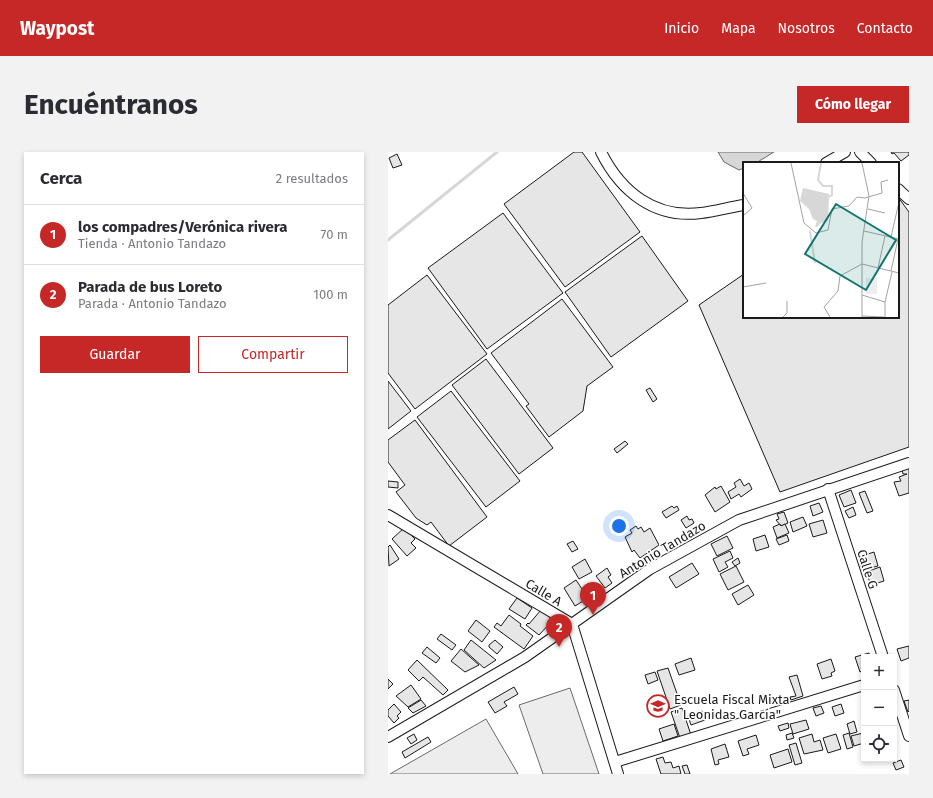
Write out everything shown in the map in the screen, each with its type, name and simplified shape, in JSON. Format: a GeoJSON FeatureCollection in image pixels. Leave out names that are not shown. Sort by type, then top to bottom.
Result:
{"type":"FeatureCollection","features":[{"type":"Feature","properties":{"kind":"street"},"geometry":{"type":"LineString","coordinates":[[601,152],[615,174],[630,192],[651,207],[661,211],[673,213],[701,213],[743,205]]}},
{"type":"Feature","properties":{"kind":"street"},"geometry":{"type":"LineString","coordinates":[[828,162],[845,152]]}},
{"type":"Feature","properties":{"kind":"street"},"geometry":{"type":"LineString","coordinates":[[860,152],[870,162]]}},
{"type":"Feature","properties":{"kind":"street"},"geometry":{"type":"LineString","coordinates":[[899,190],[909,199]]}},
{"type":"Feature","properties":{"kind":"street","name":"Antonio Tandazo"},"geometry":{"type":"LineString","coordinates":[[388,737],[525,657],[650,568],[739,520],[828,489],[909,464]]}},
{"type":"Feature","properties":{"kind":"street","name":"Calle G"},"geometry":{"type":"LineString","coordinates":[[828,489],[882,654]]}},
{"type":"Feature","properties":{"kind":"street","name":"Calle A"},"geometry":{"type":"LineString","coordinates":[[388,515],[572,624]]}},
{"type":"Feature","properties":{"kind":"street"},"geometry":{"type":"LineString","coordinates":[[572,624],[618,774]]}},
{"type":"Feature","properties":{"kind":"street"},"geometry":{"type":"LineString","coordinates":[[615,762],[861,685]]}},
{"type":"Feature","properties":{"kind":"street"},"geometry":{"type":"LineString","coordinates":[[897,697],[907,722],[909,736]]}},
{"type":"Feature","properties":{"kind":"shaded area"},"geometry":{"type":"Polygon","coordinates":[[[718,152],[774,152],[758,162],[743,162],[743,168],[739,170],[724,162],[718,152]]]}},
{"type":"Feature","properties":{"kind":"shaded area"},"geometry":{"type":"Polygon","coordinates":[[[570,688],[599,774],[543,774],[519,705],[570,688]]]}},
{"type":"Feature","properties":{"kind":"shaded area"},"geometry":{"type":"Polygon","coordinates":[[[486,719],[518,774],[390,774],[486,719]]]}},
{"type":"Feature","properties":{"kind":"building"},"geometry":{"type":"Polygon","coordinates":[[[574,152],[582,152],[640,232],[565,287],[504,204],[574,152]]]}},
{"type":"Feature","properties":{"kind":"building"},"geometry":{"type":"Polygon","coordinates":[[[891,152],[909,152],[909,155],[901,161],[894,153],[892,154],[891,152]]]}},
{"type":"Feature","properties":{"kind":"building"},"geometry":{"type":"Polygon","coordinates":[[[397,154],[402,165],[393,168],[389,158],[397,154]]]}},
{"type":"Feature","properties":{"kind":"building"},"geometry":{"type":"Polygon","coordinates":[[[899,198],[909,212],[909,447],[780,492],[699,305],[743,275],[743,318],[899,318],[899,198]]]}},
{"type":"Feature","properties":{"kind":"building"},"geometry":{"type":"Polygon","coordinates":[[[503,213],[563,293],[487,349],[428,268],[503,213]]]}},
{"type":"Feature","properties":{"kind":"building"},"geometry":{"type":"Polygon","coordinates":[[[642,236],[688,301],[611,357],[565,292],[642,236]]]}},
{"type":"Feature","properties":{"kind":"building"},"geometry":{"type":"Polygon","coordinates":[[[427,275],[487,354],[415,409],[388,373],[388,305],[427,275]]]}},
{"type":"Feature","properties":{"kind":"building"},"geometry":{"type":"Polygon","coordinates":[[[562,299],[613,367],[587,386],[583,411],[549,437],[526,406],[529,404],[491,353],[562,299]]]}},
{"type":"Feature","properties":{"kind":"building"},"geometry":{"type":"Polygon","coordinates":[[[486,359],[553,448],[519,474],[452,385],[486,359]]]}},
{"type":"Feature","properties":{"kind":"building"},"geometry":{"type":"Polygon","coordinates":[[[388,381],[411,411],[388,429],[388,381]]]}},
{"type":"Feature","properties":{"kind":"building"},"geometry":{"type":"Polygon","coordinates":[[[650,388],[657,399],[653,402],[646,390],[650,388]]]}},
{"type":"Feature","properties":{"kind":"building"},"geometry":{"type":"Polygon","coordinates":[[[451,391],[520,481],[486,507],[417,417],[451,391]]]}},
{"type":"Feature","properties":{"kind":"building"},"geometry":{"type":"Polygon","coordinates":[[[415,420],[487,517],[449,546],[431,522],[427,525],[416,518],[396,492],[405,485],[388,462],[388,440],[415,420]]]}},
{"type":"Feature","properties":{"kind":"building"},"geometry":{"type":"Polygon","coordinates":[[[625,441],[628,444],[617,453],[614,449],[625,441]]]}},
{"type":"Feature","properties":{"kind":"building"},"geometry":{"type":"Polygon","coordinates":[[[909,467],[909,493],[899,496],[894,482],[901,481],[899,477],[907,474],[903,474],[902,469],[909,467]]]}},
{"type":"Feature","properties":{"kind":"building"},"geometry":{"type":"Polygon","coordinates":[[[740,479],[744,486],[749,483],[752,489],[741,497],[739,494],[731,499],[728,492],[736,487],[734,483],[740,479]]]}},
{"type":"Feature","properties":{"kind":"building"},"geometry":{"type":"Polygon","coordinates":[[[388,481],[398,482],[398,488],[388,487],[388,481]]]}},
{"type":"Feature","properties":{"kind":"building"},"geometry":{"type":"Polygon","coordinates":[[[721,486],[730,502],[715,512],[705,495],[715,487],[716,489],[721,486]]]}},
{"type":"Feature","properties":{"kind":"building"},"geometry":{"type":"Polygon","coordinates":[[[851,490],[856,503],[844,507],[839,495],[851,490]]]}},
{"type":"Feature","properties":{"kind":"building"},"geometry":{"type":"Polygon","coordinates":[[[865,491],[873,511],[867,513],[859,493],[865,491]]]}},
{"type":"Feature","properties":{"kind":"building"},"geometry":{"type":"Polygon","coordinates":[[[819,503],[823,512],[813,516],[810,506],[819,503]]]}},
{"type":"Feature","properties":{"kind":"building"},"geometry":{"type":"Polygon","coordinates":[[[672,506],[674,508],[677,506],[679,510],[666,518],[662,512],[672,506]]]}},
{"type":"Feature","properties":{"kind":"building"},"geometry":{"type":"Polygon","coordinates":[[[853,507],[856,515],[849,518],[845,511],[853,507]]]}},
{"type":"Feature","properties":{"kind":"building"},"geometry":{"type":"Polygon","coordinates":[[[784,512],[788,523],[781,526],[776,520],[779,519],[777,514],[784,512]]]}},
{"type":"Feature","properties":{"kind":"building"},"geometry":{"type":"Polygon","coordinates":[[[687,516],[689,520],[692,519],[694,523],[686,528],[681,520],[687,516]]]}},
{"type":"Feature","properties":{"kind":"building"},"geometry":{"type":"Polygon","coordinates":[[[803,517],[807,526],[793,532],[790,522],[803,517]]]}},
{"type":"Feature","properties":{"kind":"building"},"geometry":{"type":"Polygon","coordinates":[[[823,520],[827,533],[813,537],[809,524],[823,520]]]}},
{"type":"Feature","properties":{"kind":"building"},"geometry":{"type":"Polygon","coordinates":[[[780,524],[781,526],[785,524],[789,533],[777,538],[773,527],[780,524]]]}},
{"type":"Feature","properties":{"kind":"building"},"geometry":{"type":"Polygon","coordinates":[[[636,526],[638,529],[641,527],[644,532],[650,528],[659,545],[640,558],[634,550],[632,552],[625,537],[632,533],[630,530],[636,526]]]}},
{"type":"Feature","properties":{"kind":"building"},"geometry":{"type":"Polygon","coordinates":[[[404,528],[415,539],[411,543],[416,548],[407,556],[392,539],[404,528]]]}},
{"type":"Feature","properties":{"kind":"building"},"geometry":{"type":"Polygon","coordinates":[[[765,535],[769,547],[756,551],[753,539],[765,535]]]}},
{"type":"Feature","properties":{"kind":"building"},"geometry":{"type":"Polygon","coordinates":[[[787,535],[789,541],[779,545],[776,539],[787,535]]]}},
{"type":"Feature","properties":{"kind":"building"},"geometry":{"type":"Polygon","coordinates":[[[727,536],[733,548],[717,556],[711,544],[727,536]]]}},
{"type":"Feature","properties":{"kind":"building"},"geometry":{"type":"Polygon","coordinates":[[[573,541],[578,549],[572,552],[567,544],[573,541]]]}},
{"type":"Feature","properties":{"kind":"building"},"geometry":{"type":"Polygon","coordinates":[[[390,545],[399,559],[389,566],[388,547],[390,545]]]}},
{"type":"Feature","properties":{"kind":"building"},"geometry":{"type":"Polygon","coordinates":[[[730,551],[733,558],[725,562],[728,567],[719,572],[713,559],[730,551]]]}},
{"type":"Feature","properties":{"kind":"building"},"geometry":{"type":"Polygon","coordinates":[[[874,552],[878,566],[866,569],[867,571],[863,572],[860,564],[864,563],[862,556],[874,552]]]}},
{"type":"Feature","properties":{"kind":"building"},"geometry":{"type":"Polygon","coordinates":[[[738,558],[740,563],[735,566],[732,562],[738,558]]]}},
{"type":"Feature","properties":{"kind":"building"},"geometry":{"type":"Polygon","coordinates":[[[585,559],[592,572],[579,579],[572,567],[585,559]]]}},
{"type":"Feature","properties":{"kind":"building"},"geometry":{"type":"Polygon","coordinates":[[[692,563],[699,574],[676,588],[669,577],[692,563]]]}},
{"type":"Feature","properties":{"kind":"building"},"geometry":{"type":"Polygon","coordinates":[[[736,566],[744,582],[728,590],[720,574],[736,566]]]}},
{"type":"Feature","properties":{"kind":"building"},"geometry":{"type":"Polygon","coordinates":[[[880,567],[884,581],[871,585],[866,572],[880,567]]]}},
{"type":"Feature","properties":{"kind":"building"},"geometry":{"type":"Polygon","coordinates":[[[607,568],[611,575],[608,577],[612,583],[605,588],[596,576],[607,568]]]}},
{"type":"Feature","properties":{"kind":"building"},"geometry":{"type":"Polygon","coordinates":[[[576,580],[588,598],[575,606],[564,588],[576,580]]]}},
{"type":"Feature","properties":{"kind":"building"},"geometry":{"type":"Polygon","coordinates":[[[748,585],[754,595],[738,605],[732,594],[748,585]]]}},
{"type":"Feature","properties":{"kind":"building"},"geometry":{"type":"Polygon","coordinates":[[[517,598],[532,608],[525,619],[509,609],[517,598]]]}},
{"type":"Feature","properties":{"kind":"building"},"geometry":{"type":"Polygon","coordinates":[[[541,610],[553,620],[539,635],[526,625],[528,623],[529,624],[541,610]]]}},
{"type":"Feature","properties":{"kind":"building"},"geometry":{"type":"Polygon","coordinates":[[[509,615],[533,636],[524,649],[494,627],[497,623],[501,626],[509,615]]]}},
{"type":"Feature","properties":{"kind":"building"},"geometry":{"type":"Polygon","coordinates":[[[476,620],[490,631],[482,642],[468,631],[476,620]]]}},
{"type":"Feature","properties":{"kind":"building"},"geometry":{"type":"Polygon","coordinates":[[[441,634],[456,645],[452,650],[437,639],[441,634]]]}},
{"type":"Feature","properties":{"kind":"building"},"geometry":{"type":"Polygon","coordinates":[[[471,640],[496,660],[484,668],[464,650],[471,640]]]}},
{"type":"Feature","properties":{"kind":"building"},"geometry":{"type":"Polygon","coordinates":[[[495,640],[503,647],[497,654],[489,647],[489,645],[495,640]]]}},
{"type":"Feature","properties":{"kind":"building"},"geometry":{"type":"Polygon","coordinates":[[[909,646],[909,658],[901,661],[897,649],[909,646]]]}},
{"type":"Feature","properties":{"kind":"building"},"geometry":{"type":"Polygon","coordinates":[[[427,647],[440,658],[436,663],[422,653],[427,647]]]}},
{"type":"Feature","properties":{"kind":"building"},"geometry":{"type":"Polygon","coordinates":[[[461,649],[479,665],[465,672],[451,661],[461,649]]]}},
{"type":"Feature","properties":{"kind":"building"},"geometry":{"type":"Polygon","coordinates":[[[861,655],[860,672],[855,657],[861,655]]]}},
{"type":"Feature","properties":{"kind":"building"},"geometry":{"type":"Polygon","coordinates":[[[691,658],[695,670],[679,675],[675,664],[691,658]]]}},
{"type":"Feature","properties":{"kind":"building"},"geometry":{"type":"Polygon","coordinates":[[[831,659],[835,671],[831,673],[832,676],[822,679],[817,664],[831,659]]]}},
{"type":"Feature","properties":{"kind":"building"},"geometry":{"type":"Polygon","coordinates":[[[417,660],[448,690],[443,695],[423,677],[419,681],[408,670],[417,660]]]}},
{"type":"Feature","properties":{"kind":"building"},"geometry":{"type":"Polygon","coordinates":[[[668,668],[681,705],[670,709],[657,671],[668,668]]]}},
{"type":"Feature","properties":{"kind":"building"},"geometry":{"type":"Polygon","coordinates":[[[655,672],[658,680],[648,684],[645,675],[655,672]]]}},
{"type":"Feature","properties":{"kind":"building"},"geometry":{"type":"Polygon","coordinates":[[[797,675],[803,696],[791,700],[790,697],[796,696],[789,677],[797,675]]]}},
{"type":"Feature","properties":{"kind":"building"},"geometry":{"type":"Polygon","coordinates":[[[388,679],[393,684],[388,689],[388,679]]]}},
{"type":"Feature","properties":{"kind":"building"},"geometry":{"type":"Polygon","coordinates":[[[411,685],[421,699],[408,707],[396,696],[411,685]]]}},
{"type":"Feature","properties":{"kind":"building"},"geometry":{"type":"Polygon","coordinates":[[[514,687],[518,694],[504,702],[507,706],[495,713],[488,702],[514,687]]]}},
{"type":"Feature","properties":{"kind":"building"},"geometry":{"type":"Polygon","coordinates":[[[421,700],[426,706],[413,713],[408,708],[421,700]]]}},
{"type":"Feature","properties":{"kind":"building"},"geometry":{"type":"Polygon","coordinates":[[[909,700],[909,711],[908,712],[904,701],[909,700]]]}},
{"type":"Feature","properties":{"kind":"building"},"geometry":{"type":"Polygon","coordinates":[[[394,704],[401,712],[397,716],[399,718],[394,723],[388,716],[388,710],[394,704]]]}},
{"type":"Feature","properties":{"kind":"building"},"geometry":{"type":"Polygon","coordinates":[[[841,704],[844,713],[835,716],[832,707],[841,704]]]}},
{"type":"Feature","properties":{"kind":"building"},"geometry":{"type":"Polygon","coordinates":[[[821,706],[824,713],[816,716],[813,708],[821,706]]]}},
{"type":"Feature","properties":{"kind":"building"},"geometry":{"type":"Polygon","coordinates":[[[682,708],[691,735],[680,738],[671,712],[682,708]]]}},
{"type":"Feature","properties":{"kind":"building"},"geometry":{"type":"Polygon","coordinates":[[[702,711],[705,720],[691,725],[688,716],[702,711]]]}},
{"type":"Feature","properties":{"kind":"building"},"geometry":{"type":"Polygon","coordinates":[[[806,720],[809,729],[793,734],[790,724],[806,720]]]}},
{"type":"Feature","properties":{"kind":"building"},"geometry":{"type":"Polygon","coordinates":[[[854,721],[857,732],[850,734],[847,724],[854,721]]]}},
{"type":"Feature","properties":{"kind":"building"},"geometry":{"type":"Polygon","coordinates":[[[788,723],[789,728],[780,731],[778,726],[788,723]]]}},
{"type":"Feature","properties":{"kind":"building"},"geometry":{"type":"Polygon","coordinates":[[[674,724],[678,736],[663,741],[659,729],[674,724]]]}},
{"type":"Feature","properties":{"kind":"building"},"geometry":{"type":"Polygon","coordinates":[[[792,733],[794,738],[787,740],[786,735],[792,733]]]}},
{"type":"Feature","properties":{"kind":"building"},"geometry":{"type":"Polygon","coordinates":[[[849,733],[853,747],[847,749],[843,735],[849,733]]]}},
{"type":"Feature","properties":{"kind":"building"},"geometry":{"type":"Polygon","coordinates":[[[414,734],[417,740],[411,744],[407,738],[414,734]]]}},
{"type":"Feature","properties":{"kind":"building"},"geometry":{"type":"Polygon","coordinates":[[[812,734],[814,742],[820,740],[823,750],[804,754],[799,738],[812,734]]]}},
{"type":"Feature","properties":{"kind":"building"},"geometry":{"type":"Polygon","coordinates":[[[836,734],[841,749],[828,753],[823,738],[836,734]]]}},
{"type":"Feature","properties":{"kind":"building"},"geometry":{"type":"Polygon","coordinates":[[[861,734],[861,744],[854,746],[851,736],[861,734]]]}},
{"type":"Feature","properties":{"kind":"building"},"geometry":{"type":"Polygon","coordinates":[[[756,735],[759,745],[747,749],[749,754],[743,756],[738,741],[756,735]]]}},
{"type":"Feature","properties":{"kind":"building"},"geometry":{"type":"Polygon","coordinates":[[[428,737],[431,742],[405,758],[402,752],[428,737]]]}},
{"type":"Feature","properties":{"kind":"building"},"geometry":{"type":"Polygon","coordinates":[[[796,743],[802,763],[795,765],[789,745],[796,743]]]}},
{"type":"Feature","properties":{"kind":"building"},"geometry":{"type":"Polygon","coordinates":[[[725,744],[729,757],[718,760],[719,764],[715,765],[711,749],[725,744]]]}},
{"type":"Feature","properties":{"kind":"building"},"geometry":{"type":"Polygon","coordinates":[[[788,749],[792,762],[774,768],[770,755],[788,749]]]}},
{"type":"Feature","properties":{"kind":"building"},"geometry":{"type":"Polygon","coordinates":[[[663,757],[665,763],[671,762],[673,768],[679,766],[681,774],[661,774],[656,759],[663,757]]]}},
{"type":"Feature","properties":{"kind":"building"},"geometry":{"type":"Polygon","coordinates":[[[901,760],[904,767],[896,770],[893,763],[901,760]]]}},
{"type":"Feature","properties":{"kind":"building"},"geometry":{"type":"Polygon","coordinates":[[[687,765],[690,774],[685,774],[682,766],[687,765]]]}},
{"type":"Feature","properties":{"kind":"waterway"},"geometry":{"type":"LineString","coordinates":[[388,240],[497,152]]}},
{"type":"Feature","properties":{"kind":"place","name":"los compadres/Verónica rivera"},"geometry":{"type":"Point","coordinates":[593,615]}},
{"type":"Feature","properties":{"kind":"place","name":"Parada de bus Loreto"},"geometry":{"type":"Point","coordinates":[559,647]}},
{"type":"Feature","properties":{"kind":"place","name":"Escuela Fiscal Mixta \" Leonidas García\""},"geometry":{"type":"Point","coordinates":[658,706]}}]}
